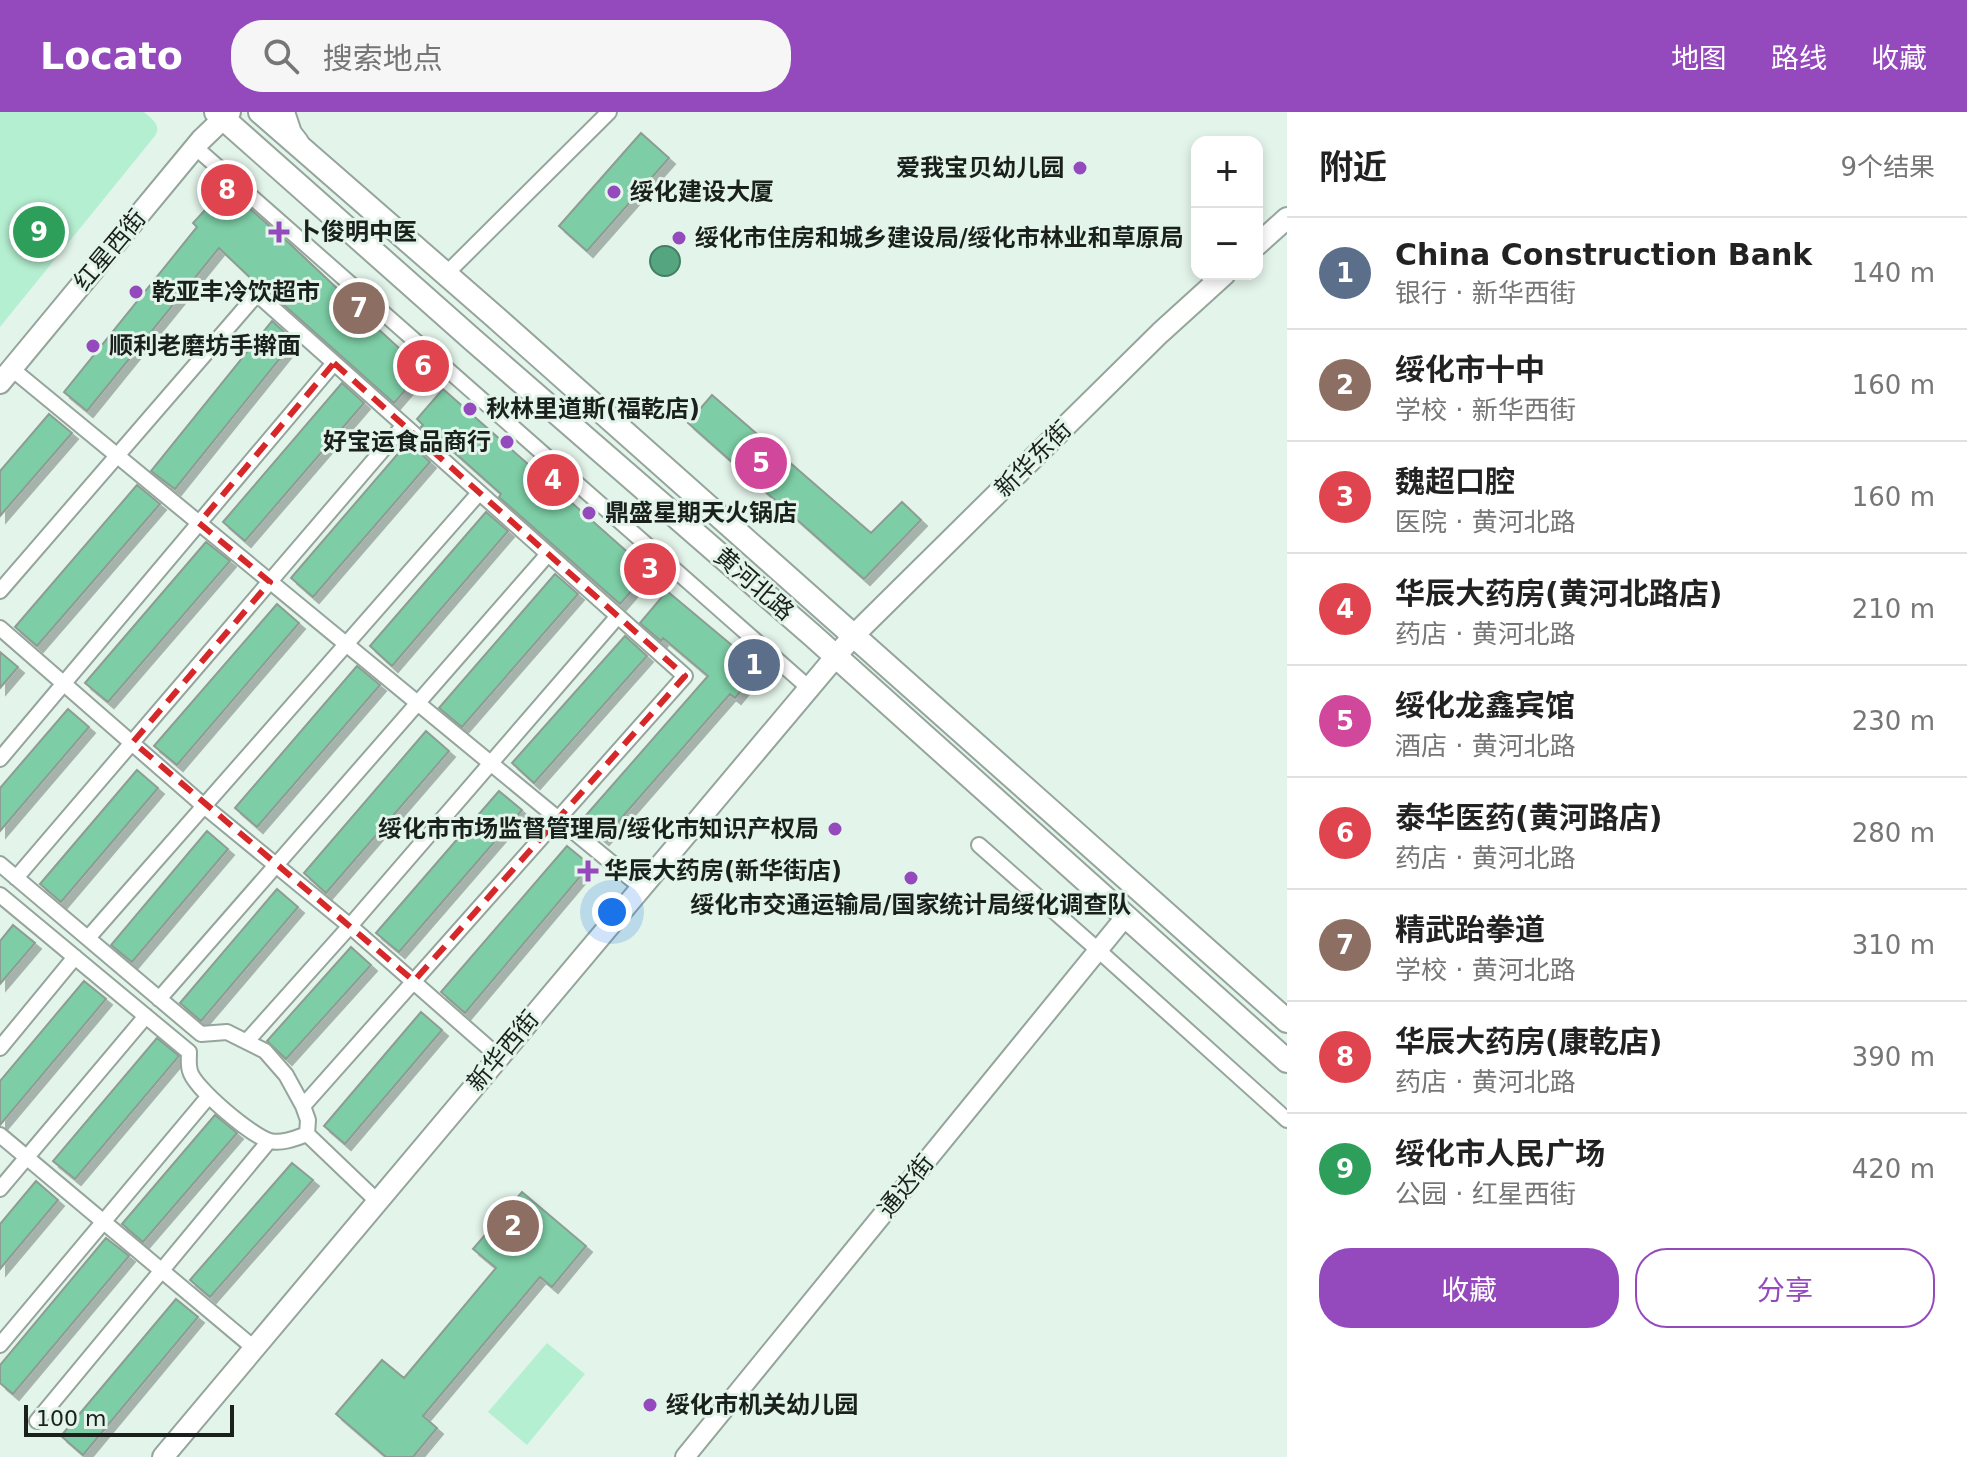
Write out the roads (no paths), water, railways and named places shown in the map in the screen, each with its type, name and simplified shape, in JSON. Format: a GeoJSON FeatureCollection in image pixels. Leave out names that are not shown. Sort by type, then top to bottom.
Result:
{"type":"FeatureCollection","features":[{"type":"Feature","properties":{"kind":"main road","name":"黄河北路"},"geometry":{"type":"LineString","coordinates":[[260,112],[446,274],[1126,916],[1287,1061]]}},
{"type":"Feature","properties":{"kind":"main road"},"geometry":{"type":"LineString","coordinates":[[284,112],[291,133],[302,149]]}},
{"type":"Feature","properties":{"kind":"main road","name":"黄河北路"},"geometry":{"type":"LineString","coordinates":[[223,114],[484,350],[844,647],[1287,1021]]}},
{"type":"Feature","properties":{"kind":"main road","name":"红星西街"},"geometry":{"type":"LineString","coordinates":[[6,376],[223,114]]}},
{"type":"Feature","properties":{"kind":"main road"},"geometry":{"type":"LineString","coordinates":[[1263,240],[1287,218]]}},
{"type":"Feature","properties":{"kind":"main road","name":"新华东街"},"geometry":{"type":"LineString","coordinates":[[844,647],[1160,333],[1218,280]]}},
{"type":"Feature","properties":{"kind":"main road","name":"新华西街"},"geometry":{"type":"LineString","coordinates":[[163,1457],[844,647]]}},
{"type":"Feature","properties":{"kind":"street"},"geometry":{"type":"LineString","coordinates":[[446,274],[609,112]]}},
{"type":"Feature","properties":{"kind":"street"},"geometry":{"type":"LineString","coordinates":[[195,147],[809,688]]}},
{"type":"Feature","properties":{"kind":"street"},"geometry":{"type":"LineString","coordinates":[[0,591],[257,294],[685,676],[303,1106]]}},
{"type":"Feature","properties":{"kind":"street"},"geometry":{"type":"LineString","coordinates":[[0,759],[334,363]]}},
{"type":"Feature","properties":{"kind":"street"},"geometry":{"type":"LineString","coordinates":[[6,376],[118,456],[641,887]]}},
{"type":"Feature","properties":{"kind":"street"},"geometry":{"type":"LineString","coordinates":[[16,878],[404,425]]}},
{"type":"Feature","properties":{"kind":"street"},"geometry":{"type":"LineString","coordinates":[[88,938],[479,493]]}},
{"type":"Feature","properties":{"kind":"street"},"geometry":{"type":"LineString","coordinates":[[159,999],[548,554]]}},
{"type":"Feature","properties":{"kind":"street"},"geometry":{"type":"LineString","coordinates":[[247,1041],[618,616]]}},
{"type":"Feature","properties":{"kind":"street"},"geometry":{"type":"LineString","coordinates":[[0,628],[499,1057]]}},
{"type":"Feature","properties":{"kind":"street"},"geometry":{"type":"LineString","coordinates":[[979,845],[1287,1120]]}},
{"type":"Feature","properties":{"kind":"street"},"geometry":{"type":"LineString","coordinates":[[0,864],[201,1034],[227,1032],[265,1051],[286,1075],[303,1106],[308,1120],[307,1134]]}},
{"type":"Feature","properties":{"kind":"street"},"geometry":{"type":"LineString","coordinates":[[1,898],[189,1052],[190,1072],[200,1088],[244,1127],[269,1141],[289,1140],[307,1134]]}},
{"type":"Feature","properties":{"kind":"street","name":"通达街"},"geometry":{"type":"LineString","coordinates":[[685,1457],[1126,916]]}},
{"type":"Feature","properties":{"kind":"street"},"geometry":{"type":"LineString","coordinates":[[0,1048],[75,957]]}},
{"type":"Feature","properties":{"kind":"street"},"geometry":{"type":"LineString","coordinates":[[0,1189],[146,1016]]}},
{"type":"Feature","properties":{"kind":"street"},"geometry":{"type":"LineString","coordinates":[[0,1345],[209,1096]]}},
{"type":"Feature","properties":{"kind":"street"},"geometry":{"type":"LineString","coordinates":[[307,1134],[377,1201]]}},
{"type":"Feature","properties":{"kind":"street"},"geometry":{"type":"LineString","coordinates":[[0,1135],[254,1348]]}},
{"type":"Feature","properties":{"kind":"street"},"geometry":{"type":"LineString","coordinates":[[37,1421],[269,1141]]}},
{"type":"Feature","properties":{"kind":"place","name":"爱我宝贝幼儿园"},"geometry":{"type":"Point","coordinates":[1080,168]}},
{"type":"Feature","properties":{"kind":"place","name":"华辰大药房(康乾店)"},"geometry":{"type":"Point","coordinates":[227,190]}},
{"type":"Feature","properties":{"kind":"place","name":"绥化建设大厦"},"geometry":{"type":"Point","coordinates":[614,192]}},
{"type":"Feature","properties":{"kind":"place","name":"绥化市人民广场"},"geometry":{"type":"Point","coordinates":[39,232]}},
{"type":"Feature","properties":{"kind":"place","name":"卜俊明中医"},"geometry":{"type":"Point","coordinates":[279,232]}},
{"type":"Feature","properties":{"kind":"place","name":"绥化市住房和城乡建设局/绥化市林业和草原局"},"geometry":{"type":"Point","coordinates":[679,238]}},
{"type":"Feature","properties":{"kind":"place","name":"乾亚丰冷饮超市"},"geometry":{"type":"Point","coordinates":[136,292]}},
{"type":"Feature","properties":{"kind":"place","name":"精武跆拳道"},"geometry":{"type":"Point","coordinates":[359,308]}},
{"type":"Feature","properties":{"kind":"place","name":"顺利老磨坊手擀面"},"geometry":{"type":"Point","coordinates":[93,346]}},
{"type":"Feature","properties":{"kind":"place","name":"泰华医药(黄河路店)"},"geometry":{"type":"Point","coordinates":[423,366]}},
{"type":"Feature","properties":{"kind":"place","name":"秋林里道斯(福乾店)"},"geometry":{"type":"Point","coordinates":[470,409]}},
{"type":"Feature","properties":{"kind":"place","name":"好宝运食品商行"},"geometry":{"type":"Point","coordinates":[507,442]}},
{"type":"Feature","properties":{"kind":"place","name":"绥化龙鑫宾馆"},"geometry":{"type":"Point","coordinates":[761,463]}},
{"type":"Feature","properties":{"kind":"place","name":"华辰大药房(黄河北路店)"},"geometry":{"type":"Point","coordinates":[553,480]}},
{"type":"Feature","properties":{"kind":"place","name":"鼎盛星期天火锅店"},"geometry":{"type":"Point","coordinates":[589,513]}},
{"type":"Feature","properties":{"kind":"place","name":"魏超口腔"},"geometry":{"type":"Point","coordinates":[650,569]}},
{"type":"Feature","properties":{"kind":"place","name":"China Construction Bank"},"geometry":{"type":"Point","coordinates":[754,665]}},
{"type":"Feature","properties":{"kind":"place","name":"绥化市市场监督管理局/绥化市知识产权局"},"geometry":{"type":"Point","coordinates":[835,829]}},
{"type":"Feature","properties":{"kind":"place","name":"华辰大药房(新华街店)"},"geometry":{"type":"Point","coordinates":[588,871]}},
{"type":"Feature","properties":{"kind":"place","name":"绥化市交通运输局/国家统计局绥化调查队"},"geometry":{"type":"Point","coordinates":[911,878]}},
{"type":"Feature","properties":{"kind":"place","name":"绥化市十中"},"geometry":{"type":"Point","coordinates":[513,1226]}},
{"type":"Feature","properties":{"kind":"place","name":"绥化市机关幼儿园"},"geometry":{"type":"Point","coordinates":[650,1405]}}]}
